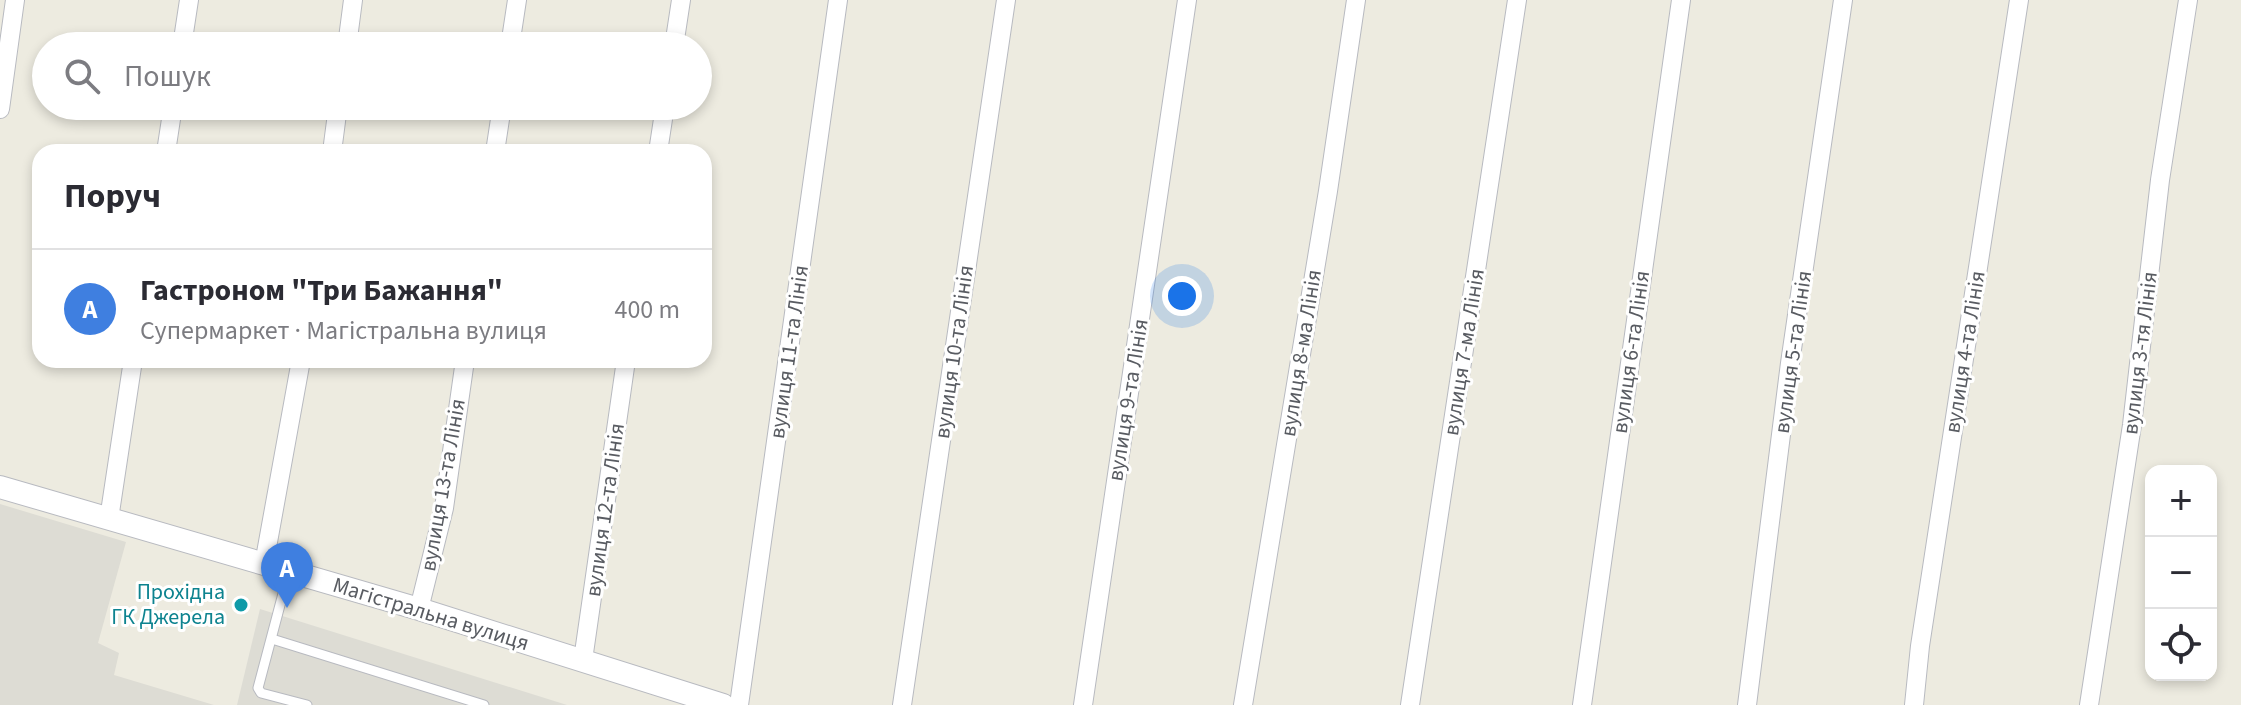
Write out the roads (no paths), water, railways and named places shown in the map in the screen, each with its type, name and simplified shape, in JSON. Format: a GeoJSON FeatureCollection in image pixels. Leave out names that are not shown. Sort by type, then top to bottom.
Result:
{"type":"FeatureCollection","features":[{"type":"Feature","properties":{"kind":"street"},"geometry":{"type":"LineString","coordinates":[[0,109],[15,0]]}},
{"type":"Feature","properties":{"kind":"street"},"geometry":{"type":"LineString","coordinates":[[184,32],[189,0]]}},
{"type":"Feature","properties":{"kind":"street"},"geometry":{"type":"LineString","coordinates":[[349,32],[353,0]]}},
{"type":"Feature","properties":{"kind":"street"},"geometry":{"type":"LineString","coordinates":[[512,32],[517,0]]}},
{"type":"Feature","properties":{"kind":"street"},"geometry":{"type":"LineString","coordinates":[[676,32],[681,0]]}},
{"type":"Feature","properties":{"kind":"street","name":"вулиця 11-та Лінія"},"geometry":{"type":"LineString","coordinates":[[739,705],[838,0]]}},
{"type":"Feature","properties":{"kind":"street","name":"вулиця 10-та Лінія"},"geometry":{"type":"LineString","coordinates":[[902,705],[1006,0]]}},
{"type":"Feature","properties":{"kind":"street","name":"вулиця 9-та Лінія"},"geometry":{"type":"LineString","coordinates":[[1083,705],[1187,0]]}},
{"type":"Feature","properties":{"kind":"street","name":"вулиця 8-ма Лінія"},"geometry":{"type":"LineString","coordinates":[[1243,705],[1328,191],[1356,0]]}},
{"type":"Feature","properties":{"kind":"street","name":"вулиця 7-ма Лінія"},"geometry":{"type":"LineString","coordinates":[[1410,705],[1517,0]]}},
{"type":"Feature","properties":{"kind":"street","name":"вулиця 6-та Лінія"},"geometry":{"type":"LineString","coordinates":[[1582,705],[1681,0]]}},
{"type":"Feature","properties":{"kind":"street","name":"вулиця 5-та Лінія"},"geometry":{"type":"LineString","coordinates":[[1747,705],[1790,363],[1843,0]]}},
{"type":"Feature","properties":{"kind":"street","name":"вулиця 4-та Лінія"},"geometry":{"type":"LineString","coordinates":[[1914,705],[1920,646],[2019,0]]}},
{"type":"Feature","properties":{"kind":"street","name":"вулиця 3-тя Лінія"},"geometry":{"type":"LineString","coordinates":[[2089,705],[2132,425],[2160,180],[2188,0]]}},
{"type":"Feature","properties":{"kind":"street"},"geometry":{"type":"LineString","coordinates":[[167,144],[171,120]]}},
{"type":"Feature","properties":{"kind":"street"},"geometry":{"type":"LineString","coordinates":[[333,144],[336,120]]}},
{"type":"Feature","properties":{"kind":"street"},"geometry":{"type":"LineString","coordinates":[[496,144],[500,120]]}},
{"type":"Feature","properties":{"kind":"street"},"geometry":{"type":"LineString","coordinates":[[659,144],[663,120]]}},
{"type":"Feature","properties":{"kind":"street"},"geometry":{"type":"LineString","coordinates":[[109,519],[132,368]]}},
{"type":"Feature","properties":{"kind":"street"},"geometry":{"type":"LineString","coordinates":[[264,564],[300,368]]}},
{"type":"Feature","properties":{"kind":"street","name":"вулиця 13-та Лінія"},"geometry":{"type":"LineString","coordinates":[[419,609],[444,508],[464,368]]}},
{"type":"Feature","properties":{"kind":"street","name":"вулиця 12-та Лінія"},"geometry":{"type":"LineString","coordinates":[[583,660],[625,368]]}},
{"type":"Feature","properties":{"kind":"street","name":"Магістральна вулиця"},"geometry":{"type":"LineString","coordinates":[[0,487],[419,609],[723,705]]}},
{"type":"Feature","properties":{"kind":"lane"},"geometry":{"type":"LineString","coordinates":[[289,571],[258,688],[259,691],[307,705]]}},
{"type":"Feature","properties":{"kind":"lane"},"geometry":{"type":"LineString","coordinates":[[272,639],[484,705]]}},
{"type":"Feature","properties":{"kind":"place","name":"Прохідна ГК Джерела"},"geometry":{"type":"Point","coordinates":[241,605]}},
{"type":"Feature","properties":{"kind":"place","name":"Гастроном \"Три Бажання\""},"geometry":{"type":"Point","coordinates":[287,608]}}]}
